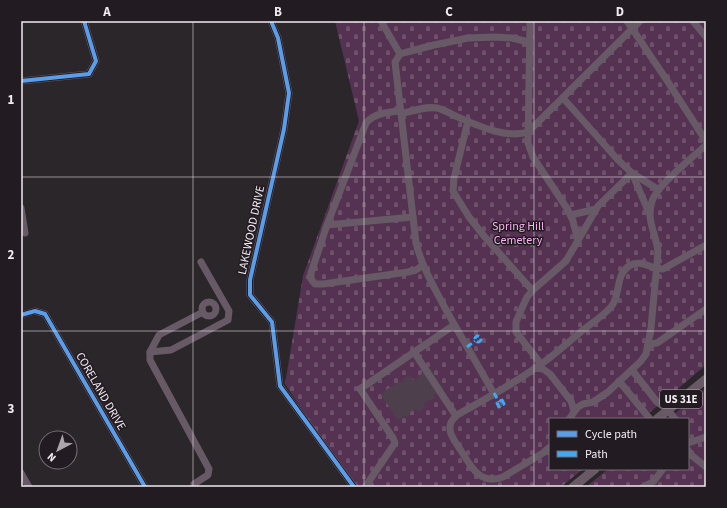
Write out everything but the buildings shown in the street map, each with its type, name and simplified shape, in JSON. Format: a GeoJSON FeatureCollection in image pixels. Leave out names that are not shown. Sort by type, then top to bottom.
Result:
{"type":"FeatureCollection","features":[{"type":"Feature","properties":{"kind":"main road","name":"US 31E"},"geometry":{"type":"LineString","coordinates":[[657,418],[706,378]]}},
{"type":"Feature","properties":{"kind":"main road"},"geometry":{"type":"LineString","coordinates":[[573,487],[594,470]]}},
{"type":"Feature","properties":{"kind":"street"},"geometry":{"type":"LineString","coordinates":[[21,81],[89,74],[96,61],[84,21]]}},
{"type":"Feature","properties":{"kind":"street","name":"LAKEWOOD DRIVE"},"geometry":{"type":"LineString","coordinates":[[271,21],[278,38],[288,93],[284,129],[250,280],[250,296],[272,322],[280,386],[354,487]]}},
{"type":"Feature","properties":{"kind":"street"},"geometry":{"type":"LineString","coordinates":[[381,21],[400,54]]}},
{"type":"Feature","properties":{"kind":"street"},"geometry":{"type":"LineString","coordinates":[[530,21],[529,148],[570,215],[578,241]]}},
{"type":"Feature","properties":{"kind":"street"},"geometry":{"type":"LineString","coordinates":[[626,21],[706,141]]}},
{"type":"Feature","properties":{"kind":"street"},"geometry":{"type":"LineString","coordinates":[[423,265],[416,270],[408,272],[323,284],[315,284],[312,281],[310,276],[327,225],[366,123],[375,116],[438,108],[496,131],[520,135],[528,132],[564,98],[640,21]]}},
{"type":"Feature","properties":{"kind":"street"},"geometry":{"type":"LineString","coordinates":[[693,21],[706,37]]}},
{"type":"Feature","properties":{"kind":"street"},"geometry":{"type":"LineString","coordinates":[[494,394],[454,325],[423,265],[416,243],[395,68],[400,54],[434,45],[482,37],[512,38],[529,42]]}},
{"type":"Feature","properties":{"kind":"street"},"geometry":{"type":"LineString","coordinates":[[564,98],[618,160],[632,173],[659,190]]}},
{"type":"Feature","properties":{"kind":"street"},"geometry":{"type":"LineString","coordinates":[[468,121],[454,178],[453,191],[469,217],[484,236],[532,290]]}},
{"type":"Feature","properties":{"kind":"street"},"geometry":{"type":"LineString","coordinates":[[570,418],[574,411],[583,404],[599,399],[632,370],[644,357],[649,344],[657,269],[658,246],[651,223],[650,214],[653,198],[659,190],[706,145]]}},
{"type":"Feature","properties":{"kind":"street"},"geometry":{"type":"LineString","coordinates":[[574,411],[571,401],[550,374],[538,366],[518,335],[515,327],[520,312],[532,290],[566,261],[596,209],[632,173]]}},
{"type":"Feature","properties":{"kind":"street"},"geometry":{"type":"LineString","coordinates":[[632,173],[650,214]]}},
{"type":"Feature","properties":{"kind":"street"},"geometry":{"type":"LineString","coordinates":[[21,208],[25,233]]}},
{"type":"Feature","properties":{"kind":"street"},"geometry":{"type":"LineString","coordinates":[[570,215],[596,209]]}},
{"type":"Feature","properties":{"kind":"street"},"geometry":{"type":"LineString","coordinates":[[327,225],[413,217]]}},
{"type":"Feature","properties":{"kind":"street"},"geometry":{"type":"LineString","coordinates":[[549,448],[543,453],[502,477],[498,479],[488,479],[478,474],[471,467],[452,435],[450,425],[456,416],[538,366],[611,307],[618,295],[620,278],[625,269],[630,265],[642,263],[657,269],[666,269],[706,245]]}},
{"type":"Feature","properties":{"kind":"street"},"geometry":{"type":"LineString","coordinates":[[150,352],[171,350],[228,320],[229,311],[201,262]]}},
{"type":"Feature","properties":{"kind":"street"},"geometry":{"type":"LineString","coordinates":[[216,306],[223,300]]}},
{"type":"Feature","properties":{"kind":"street"},"geometry":{"type":"LineString","coordinates":[[206,302],[211,302],[216,306],[217,311],[214,315],[209,316],[203,312],[202,308],[206,302]]}},
{"type":"Feature","properties":{"kind":"street"},"geometry":{"type":"LineString","coordinates":[[649,344],[657,343],[706,309]]}},
{"type":"Feature","properties":{"kind":"street","name":"CORELAND DRIVE"},"geometry":{"type":"LineString","coordinates":[[21,315],[35,310],[45,314],[144,487]]}},
{"type":"Feature","properties":{"kind":"street"},"geometry":{"type":"LineString","coordinates":[[193,486],[208,475],[209,469],[150,360],[150,352],[160,335],[203,312]]}},
{"type":"Feature","properties":{"kind":"street"},"geometry":{"type":"LineString","coordinates":[[365,487],[395,443],[360,389],[454,325]]}},
{"type":"Feature","properties":{"kind":"street"},"geometry":{"type":"LineString","coordinates":[[414,352],[456,416]]}},
{"type":"Feature","properties":{"kind":"street"},"geometry":{"type":"LineString","coordinates":[[632,370],[657,402],[668,410],[674,418]]}},
{"type":"Feature","properties":{"kind":"street"},"geometry":{"type":"LineString","coordinates":[[619,382],[649,418]]}},
{"type":"Feature","properties":{"kind":"street"},"geometry":{"type":"LineString","coordinates":[[689,443],[706,437]]}},
{"type":"Feature","properties":{"kind":"street"},"geometry":{"type":"LineString","coordinates":[[689,452],[706,467]]}},
{"type":"Feature","properties":{"kind":"street"},"geometry":{"type":"LineString","coordinates":[[643,487],[654,481],[662,470]]}},
{"type":"Feature","properties":{"kind":"street"},"geometry":{"type":"LineString","coordinates":[[21,473],[29,487]]}},
{"type":"Feature","properties":{"kind":"green space","name":"Spring Hill Cemetery"},"geometry":{"type":"Polygon","coordinates":[[[335,21],[706,21],[706,365],[643,418],[549,418],[549,470],[582,470],[561,487],[353,487],[285,384],[303,276],[359,121],[335,21]]]}},
{"type":"Feature","properties":{"kind":"green space"},"geometry":{"type":"Polygon","coordinates":[[[706,388],[706,487],[586,487],[607,470],[689,470],[689,418],[669,418],[706,388]]]}},
{"type":"Feature","properties":{"kind":"marked path"},"geometry":{"type":"LineString","coordinates":[[478,336],[481,339],[478,342],[475,339],[478,336]]}},
{"type":"Feature","properties":{"kind":"marked path"},"geometry":{"type":"LineString","coordinates":[[467,347],[475,341]]}},
{"type":"Feature","properties":{"kind":"marked path"},"geometry":{"type":"LineString","coordinates":[[494,393],[499,402]]}},
{"type":"Feature","properties":{"kind":"marked path"},"geometry":{"type":"LineString","coordinates":[[502,400],[504,404],[499,407],[497,403],[502,400]]}},
{"type":"Feature","properties":{"kind":"cycle path"},"geometry":{"type":"LineString","coordinates":[[21,81],[89,74],[96,61],[84,21]]}},
{"type":"Feature","properties":{"kind":"cycle path"},"geometry":{"type":"LineString","coordinates":[[271,21],[278,38],[289,93],[284,129],[250,280],[250,295],[272,322],[280,386],[354,487]]}},
{"type":"Feature","properties":{"kind":"cycle path"},"geometry":{"type":"LineString","coordinates":[[21,315],[35,311],[45,314],[145,487]]}}]}
